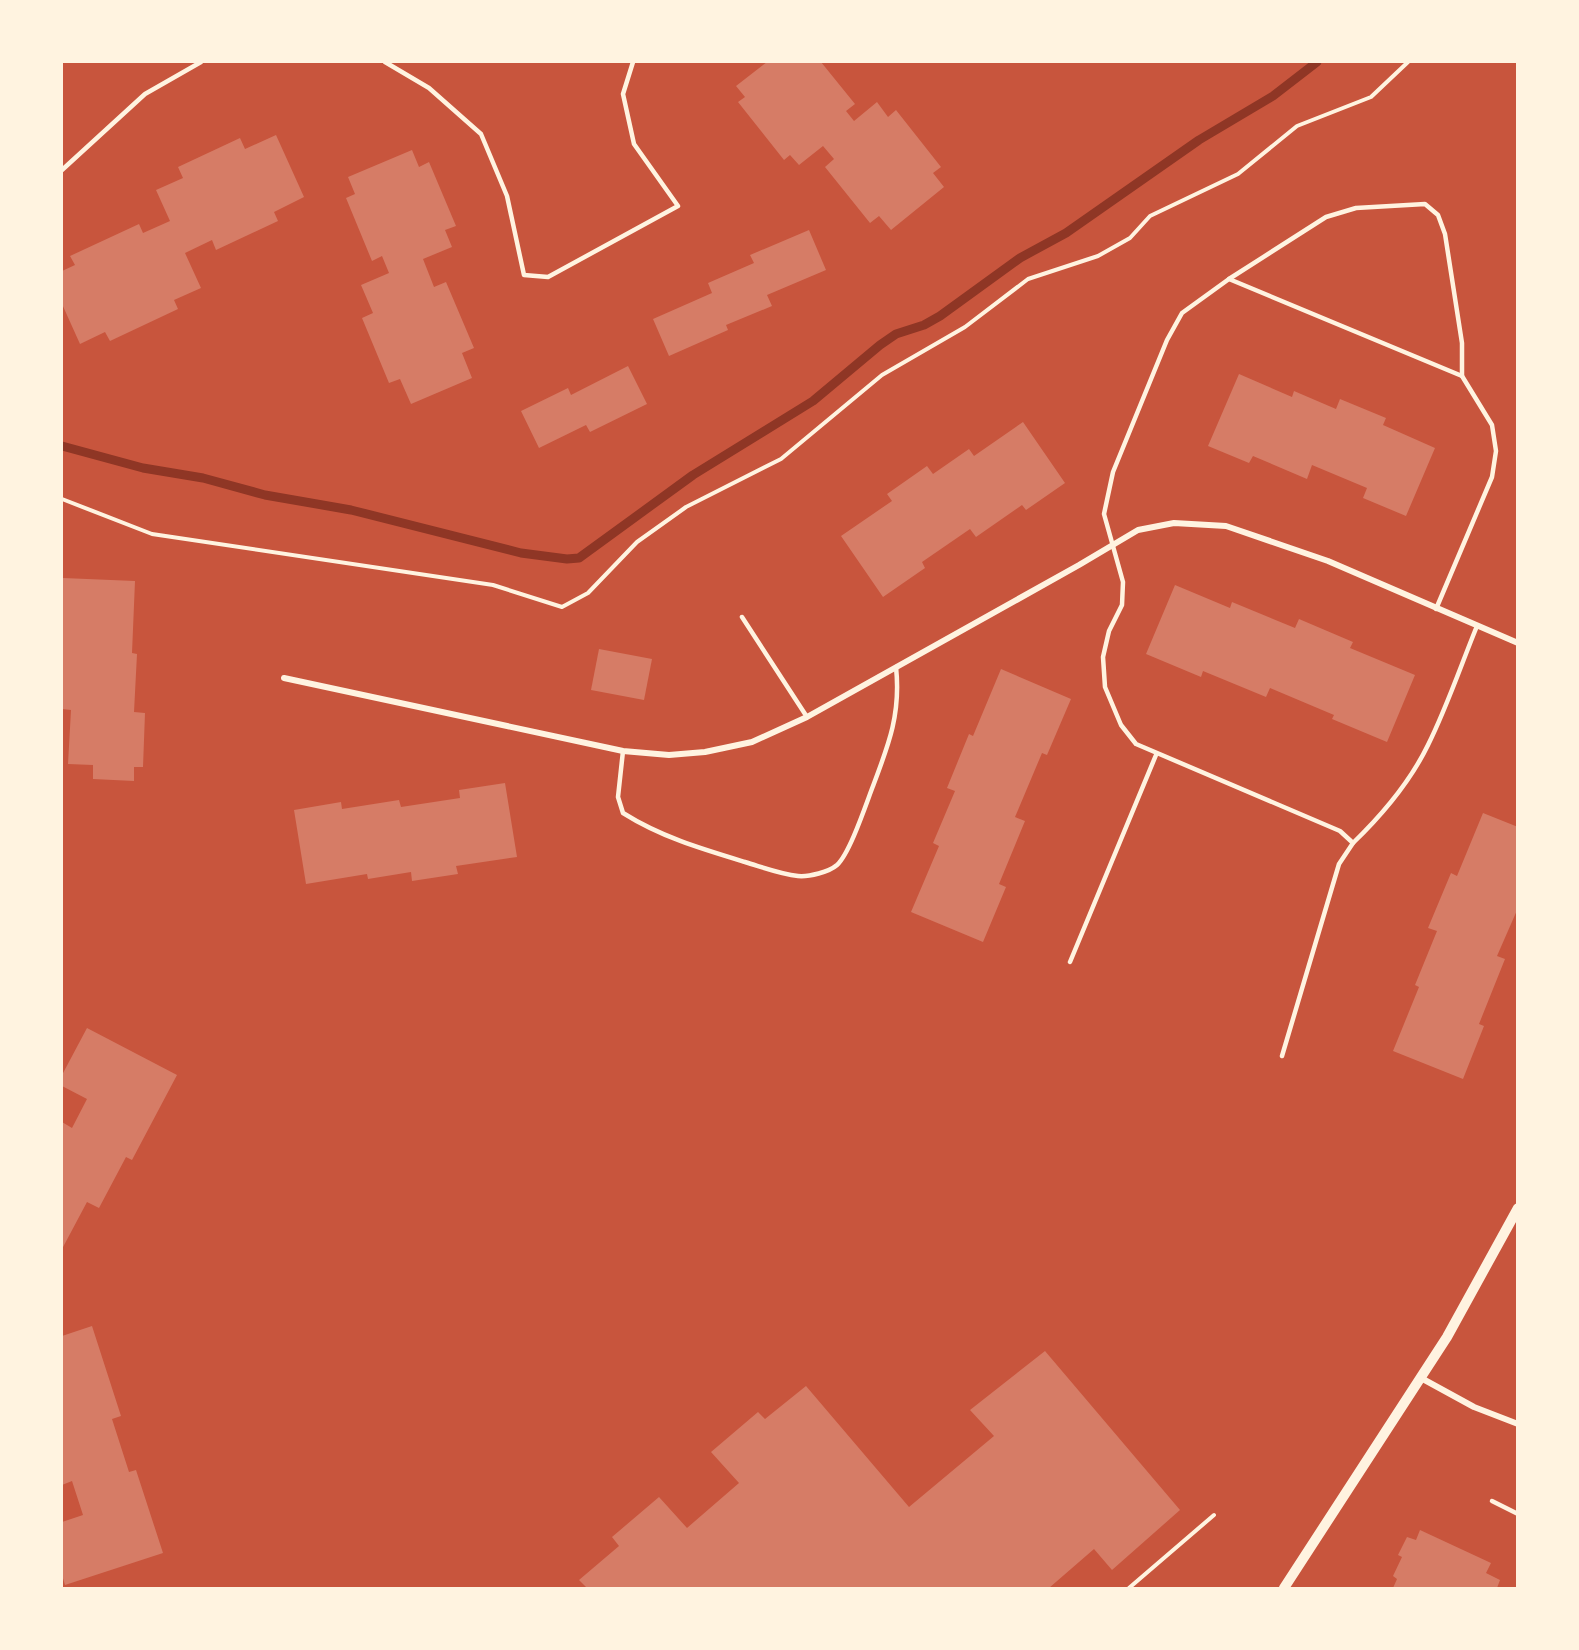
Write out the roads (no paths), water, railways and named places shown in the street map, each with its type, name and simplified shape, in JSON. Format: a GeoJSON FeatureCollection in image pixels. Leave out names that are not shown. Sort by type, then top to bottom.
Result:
{"type":"FeatureCollection","features":[{"type":"Feature","properties":{"kind":"street"},"geometry":{"type":"LineString","coordinates":[[284,678],[623,751],[669,755],[705,752],[752,741],[807,717],[1138,530],[1174,523],[1226,526],[1328,561],[1518,643]]}},
{"type":"Feature","properties":{"kind":"street"},"geometry":{"type":"LineString","coordinates":[[1284,1588],[1420,1378],[1478,1283],[1518,1208]]}},
{"type":"Feature","properties":{"kind":"street"},"geometry":{"type":"LineString","coordinates":[[1420,1378],[1474,1407],[1518,1424]]}},
{"type":"Feature","properties":{"kind":"lane"},"geometry":{"type":"LineString","coordinates":[[62,170],[145,94],[201,62]]}},
{"type":"Feature","properties":{"kind":"lane"},"geometry":{"type":"LineString","coordinates":[[385,62],[429,88],[481,134],[507,196],[524,275],[548,277],[678,206],[634,144],[623,94],[633,62]]}},
{"type":"Feature","properties":{"kind":"lane"},"geometry":{"type":"LineString","coordinates":[[1353,843],[1341,831],[1156,755],[1136,744],[1121,725],[1105,687],[1103,657],[1109,631],[1122,604],[1123,582],[1104,514],[1113,472],[1167,340],[1182,313],[1229,279],[1326,217],[1356,208],[1425,204],[1438,215],[1445,234],[1462,343],[1462,376],[1492,425],[1496,451],[1492,477],[1436,609]]}},
{"type":"Feature","properties":{"kind":"lane"},"geometry":{"type":"LineString","coordinates":[[1229,279],[1462,376]]}},
{"type":"Feature","properties":{"kind":"lane"},"geometry":{"type":"LineString","coordinates":[[742,616],[807,717]]}},
{"type":"Feature","properties":{"kind":"lane"},"geometry":{"type":"LineString","coordinates":[[1282,1056],[1339,864],[1353,843],[1373,824],[1404,785],[1428,746],[1477,626]]}},
{"type":"Feature","properties":{"kind":"lane"},"geometry":{"type":"LineString","coordinates":[[623,751],[618,797],[623,813],[647,828],[677,841],[769,869],[800,876],[821,872],[837,864],[853,835],[888,748],[899,697],[896,667]]}},
{"type":"Feature","properties":{"kind":"lane"},"geometry":{"type":"LineString","coordinates":[[1070,962],[1156,755]]}},
{"type":"Feature","properties":{"kind":"lane"},"geometry":{"type":"LineString","coordinates":[[1492,1501],[1518,1514]]}},
{"type":"Feature","properties":{"kind":"waterway"},"geometry":{"type":"LineString","coordinates":[[62,446],[143,468],[203,478],[265,495],[351,510],[521,553],[567,559],[579,558],[693,475],[813,401],[896,334],[924,325],[940,316],[1020,258],[1066,233],[1199,140],[1273,96],[1317,62]]}}]}
